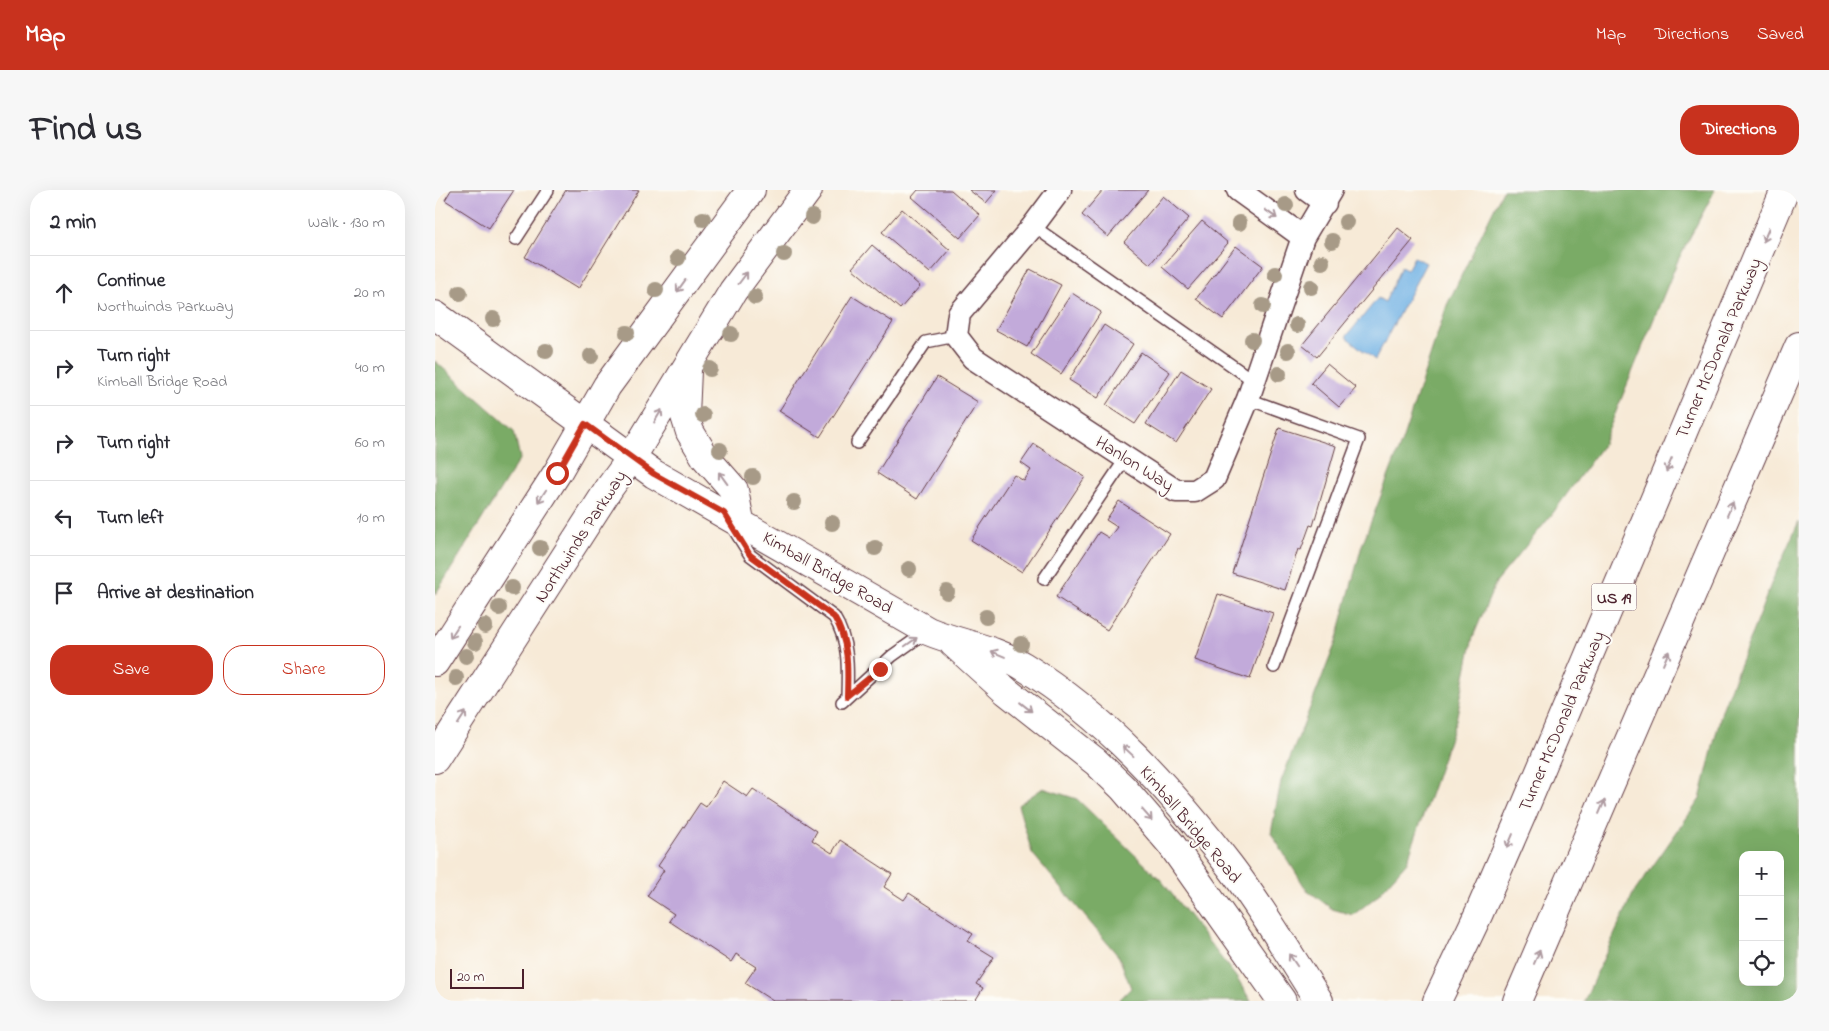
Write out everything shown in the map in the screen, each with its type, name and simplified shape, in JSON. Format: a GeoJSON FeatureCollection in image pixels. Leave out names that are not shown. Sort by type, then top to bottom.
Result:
{"type":"FeatureCollection","features":[{"type":"Feature","properties":{"kind":"main road"},"geometry":{"type":"LineString","coordinates":[[435,662],[557,473],[607,386],[751,190]]}},
{"type":"Feature","properties":{"kind":"main road","name":"Northwinds Parkway"},"geometry":{"type":"LineString","coordinates":[[435,759],[610,486],[632,458],[733,291],[809,190]]}},
{"type":"Feature","properties":{"kind":"main road","name":"Turner McDonald Parkway"},"geometry":{"type":"LineString","coordinates":[[1437,1001],[1479,913],[1522,814],[1785,190]]}},
{"type":"Feature","properties":{"kind":"main road","name":"Kimball Bridge Road"},"geometry":{"type":"LineString","coordinates":[[435,316],[654,474],[939,636],[1096,762],[1123,788],[1171,844],[1281,1001]]}},
{"type":"Feature","properties":{"kind":"main road"},"geometry":{"type":"LineString","coordinates":[[1517,1001],[1799,346]]}},
{"type":"Feature","properties":{"kind":"main road"},"geometry":{"type":"LineString","coordinates":[[687,367],[685,416],[690,432],[705,457],[733,490],[732,517]]}},
{"type":"Feature","properties":{"kind":"main road","name":"Kimball Bridge Road"},"geometry":{"type":"LineString","coordinates":[[939,636],[997,653],[1023,666],[1081,707],[1158,779],[1230,866],[1319,1001]]}},
{"type":"Feature","properties":{"kind":"street"},"geometry":{"type":"LineString","coordinates":[[955,336],[959,314],[1033,226],[1060,190]]}},
{"type":"Feature","properties":{"kind":"street"},"geometry":{"type":"LineString","coordinates":[[1238,190],[1303,238]]}},
{"type":"Feature","properties":{"kind":"street","name":"Hanlon Way"},"geometry":{"type":"LineString","coordinates":[[955,336],[973,358],[1176,491],[1195,491],[1214,479],[1251,390],[1303,238],[1321,194]]}},
{"type":"Feature","properties":{"kind":"lane"},"geometry":{"type":"LineString","coordinates":[[516,239],[548,190]]}},
{"type":"Feature","properties":{"kind":"lane"},"geometry":{"type":"LineString","coordinates":[[1033,226],[1251,390],[1359,439],[1274,667]]}},
{"type":"Feature","properties":{"kind":"lane"},"geometry":{"type":"LineString","coordinates":[[857,443],[926,342],[955,336]]}},
{"type":"Feature","properties":{"kind":"lane"},"geometry":{"type":"LineString","coordinates":[[1044,579],[1126,458]]}},
{"type":"Feature","properties":{"kind":"lane"},"geometry":{"type":"LineString","coordinates":[[732,517],[750,555],[834,617],[843,630],[848,664],[845,699],[892,656],[939,636]]}},
{"type":"Feature","properties":{"kind":"green space"},"geometry":{"type":"Polygon","coordinates":[[[1503,190],[1715,190],[1678,260],[1602,446],[1550,517],[1496,582],[1473,637],[1456,720],[1407,862],[1376,897],[1353,915],[1332,909],[1306,889],[1271,833],[1281,781],[1336,642],[1362,545],[1402,441],[1447,305],[1503,190]]]}},
{"type":"Feature","properties":{"kind":"green space"},"geometry":{"type":"Polygon","coordinates":[[[435,361],[514,431],[520,458],[435,595],[435,361]]]}},
{"type":"Feature","properties":{"kind":"green space"},"geometry":{"type":"Polygon","coordinates":[[[1799,521],[1799,1001],[1584,1001],[1633,894],[1700,799],[1722,710],[1773,579],[1799,521]]]}},
{"type":"Feature","properties":{"kind":"green space"},"geometry":{"type":"Polygon","coordinates":[[[1043,788],[1077,799],[1161,880],[1236,977],[1251,1001],[1118,1001],[1131,988],[1119,957],[1032,853],[1018,805],[1043,788]]]}},
{"type":"Feature","properties":{"kind":"water"},"geometry":{"type":"Polygon","coordinates":[[[1414,257],[1426,263],[1375,360],[1346,337],[1378,298],[1385,302],[1401,267],[1407,270],[1414,257]]]}},
{"type":"Feature","properties":{"kind":"building"},"geometry":{"type":"Polygon","coordinates":[[[451,190],[514,190],[489,228],[445,200],[451,190]]]}},
{"type":"Feature","properties":{"kind":"building"},"geometry":{"type":"Polygon","coordinates":[[[566,190],[639,190],[578,289],[525,257],[566,190]]]}},
{"type":"Feature","properties":{"kind":"building"},"geometry":{"type":"Polygon","coordinates":[[[918,190],[951,190],[980,215],[960,238],[912,197],[918,190]]]}},
{"type":"Feature","properties":{"kind":"building"},"geometry":{"type":"Polygon","coordinates":[[[969,190],[997,190],[986,203],[969,190]]]}},
{"type":"Feature","properties":{"kind":"building"},"geometry":{"type":"Polygon","coordinates":[[[1103,190],[1148,190],[1108,237],[1082,215],[1103,190]]]}},
{"type":"Feature","properties":{"kind":"building"},"geometry":{"type":"Polygon","coordinates":[[[1163,196],[1189,218],[1150,264],[1124,242],[1163,196]]]}},
{"type":"Feature","properties":{"kind":"building"},"geometry":{"type":"Polygon","coordinates":[[[902,209],[950,250],[930,273],[882,232],[902,209]]]}},
{"type":"Feature","properties":{"kind":"building"},"geometry":{"type":"Polygon","coordinates":[[[1202,221],[1228,243],[1188,289],[1162,267],[1202,221]]]}},
{"type":"Feature","properties":{"kind":"building"},"geometry":{"type":"Polygon","coordinates":[[[1398,228],[1413,240],[1317,357],[1302,345],[1398,228]]]}},
{"type":"Feature","properties":{"kind":"building"},"geometry":{"type":"Polygon","coordinates":[[[872,245],[920,286],[900,309],[852,268],[872,245]]]}},
{"type":"Feature","properties":{"kind":"building"},"geometry":{"type":"Polygon","coordinates":[[[1236,246],[1263,266],[1223,319],[1196,299],[1236,246]]]}},
{"type":"Feature","properties":{"kind":"building"},"geometry":{"type":"Polygon","coordinates":[[[1030,269],[1061,285],[1027,347],[996,330],[1030,269]]]}},
{"type":"Feature","properties":{"kind":"building"},"geometry":{"type":"Polygon","coordinates":[[[1072,293],[1101,312],[1061,374],[1031,354],[1072,293]]]}},
{"type":"Feature","properties":{"kind":"building"},"geometry":{"type":"Polygon","coordinates":[[[852,296],[893,322],[820,437],[779,411],[852,296]]]}},
{"type":"Feature","properties":{"kind":"building"},"geometry":{"type":"Polygon","coordinates":[[[1104,325],[1133,344],[1098,398],[1069,380],[1104,325]]]}},
{"type":"Feature","properties":{"kind":"building"},"geometry":{"type":"Polygon","coordinates":[[[1141,352],[1170,372],[1135,424],[1106,405],[1141,352]]]}},
{"type":"Feature","properties":{"kind":"building"},"geometry":{"type":"Polygon","coordinates":[[[1327,364],[1356,388],[1339,407],[1311,383],[1327,364]]]}},
{"type":"Feature","properties":{"kind":"building"},"geometry":{"type":"Polygon","coordinates":[[[1181,370],[1211,389],[1176,443],[1146,424],[1181,370]]]}},
{"type":"Feature","properties":{"kind":"building"},"geometry":{"type":"Polygon","coordinates":[[[937,377],[978,402],[917,499],[877,473],[937,377]]]}},
{"type":"Feature","properties":{"kind":"building"},"geometry":{"type":"Polygon","coordinates":[[[1279,428],[1336,446],[1313,526],[1310,525],[1301,550],[1298,549],[1285,590],[1232,573],[1279,428]]]}},
{"type":"Feature","properties":{"kind":"building"},"geometry":{"type":"Polygon","coordinates":[[[1034,444],[1085,477],[1022,572],[971,540],[1014,475],[1024,481],[1031,470],[1021,463],[1034,444]]]}},
{"type":"Feature","properties":{"kind":"building"},"geometry":{"type":"Polygon","coordinates":[[[1119,501],[1170,534],[1107,630],[1056,597],[1099,532],[1109,538],[1117,527],[1106,520],[1119,501]]]}},
{"type":"Feature","properties":{"kind":"building"},"geometry":{"type":"Polygon","coordinates":[[[1218,594],[1273,613],[1250,679],[1195,660],[1218,594]]]}},
{"type":"Feature","properties":{"kind":"building"},"geometry":{"type":"Polygon","coordinates":[[[723,781],[747,797],[753,789],[817,831],[812,840],[832,853],[840,840],[892,874],[884,887],[904,900],[909,893],[973,934],[968,941],[994,957],[976,984],[983,988],[975,1001],[773,1001],[745,983],[756,967],[736,954],[731,962],[669,921],[674,914],[647,896],[664,870],[658,866],[700,803],[706,807],[723,781]]]}},
{"type":"Feature","properties":{"kind":"route"},"geometry":{"type":"LineString","coordinates":[[557,473],[585,424],[654,474],[724,513],[750,555],[834,617],[843,630],[848,664],[847,696],[880,669]]}}]}
